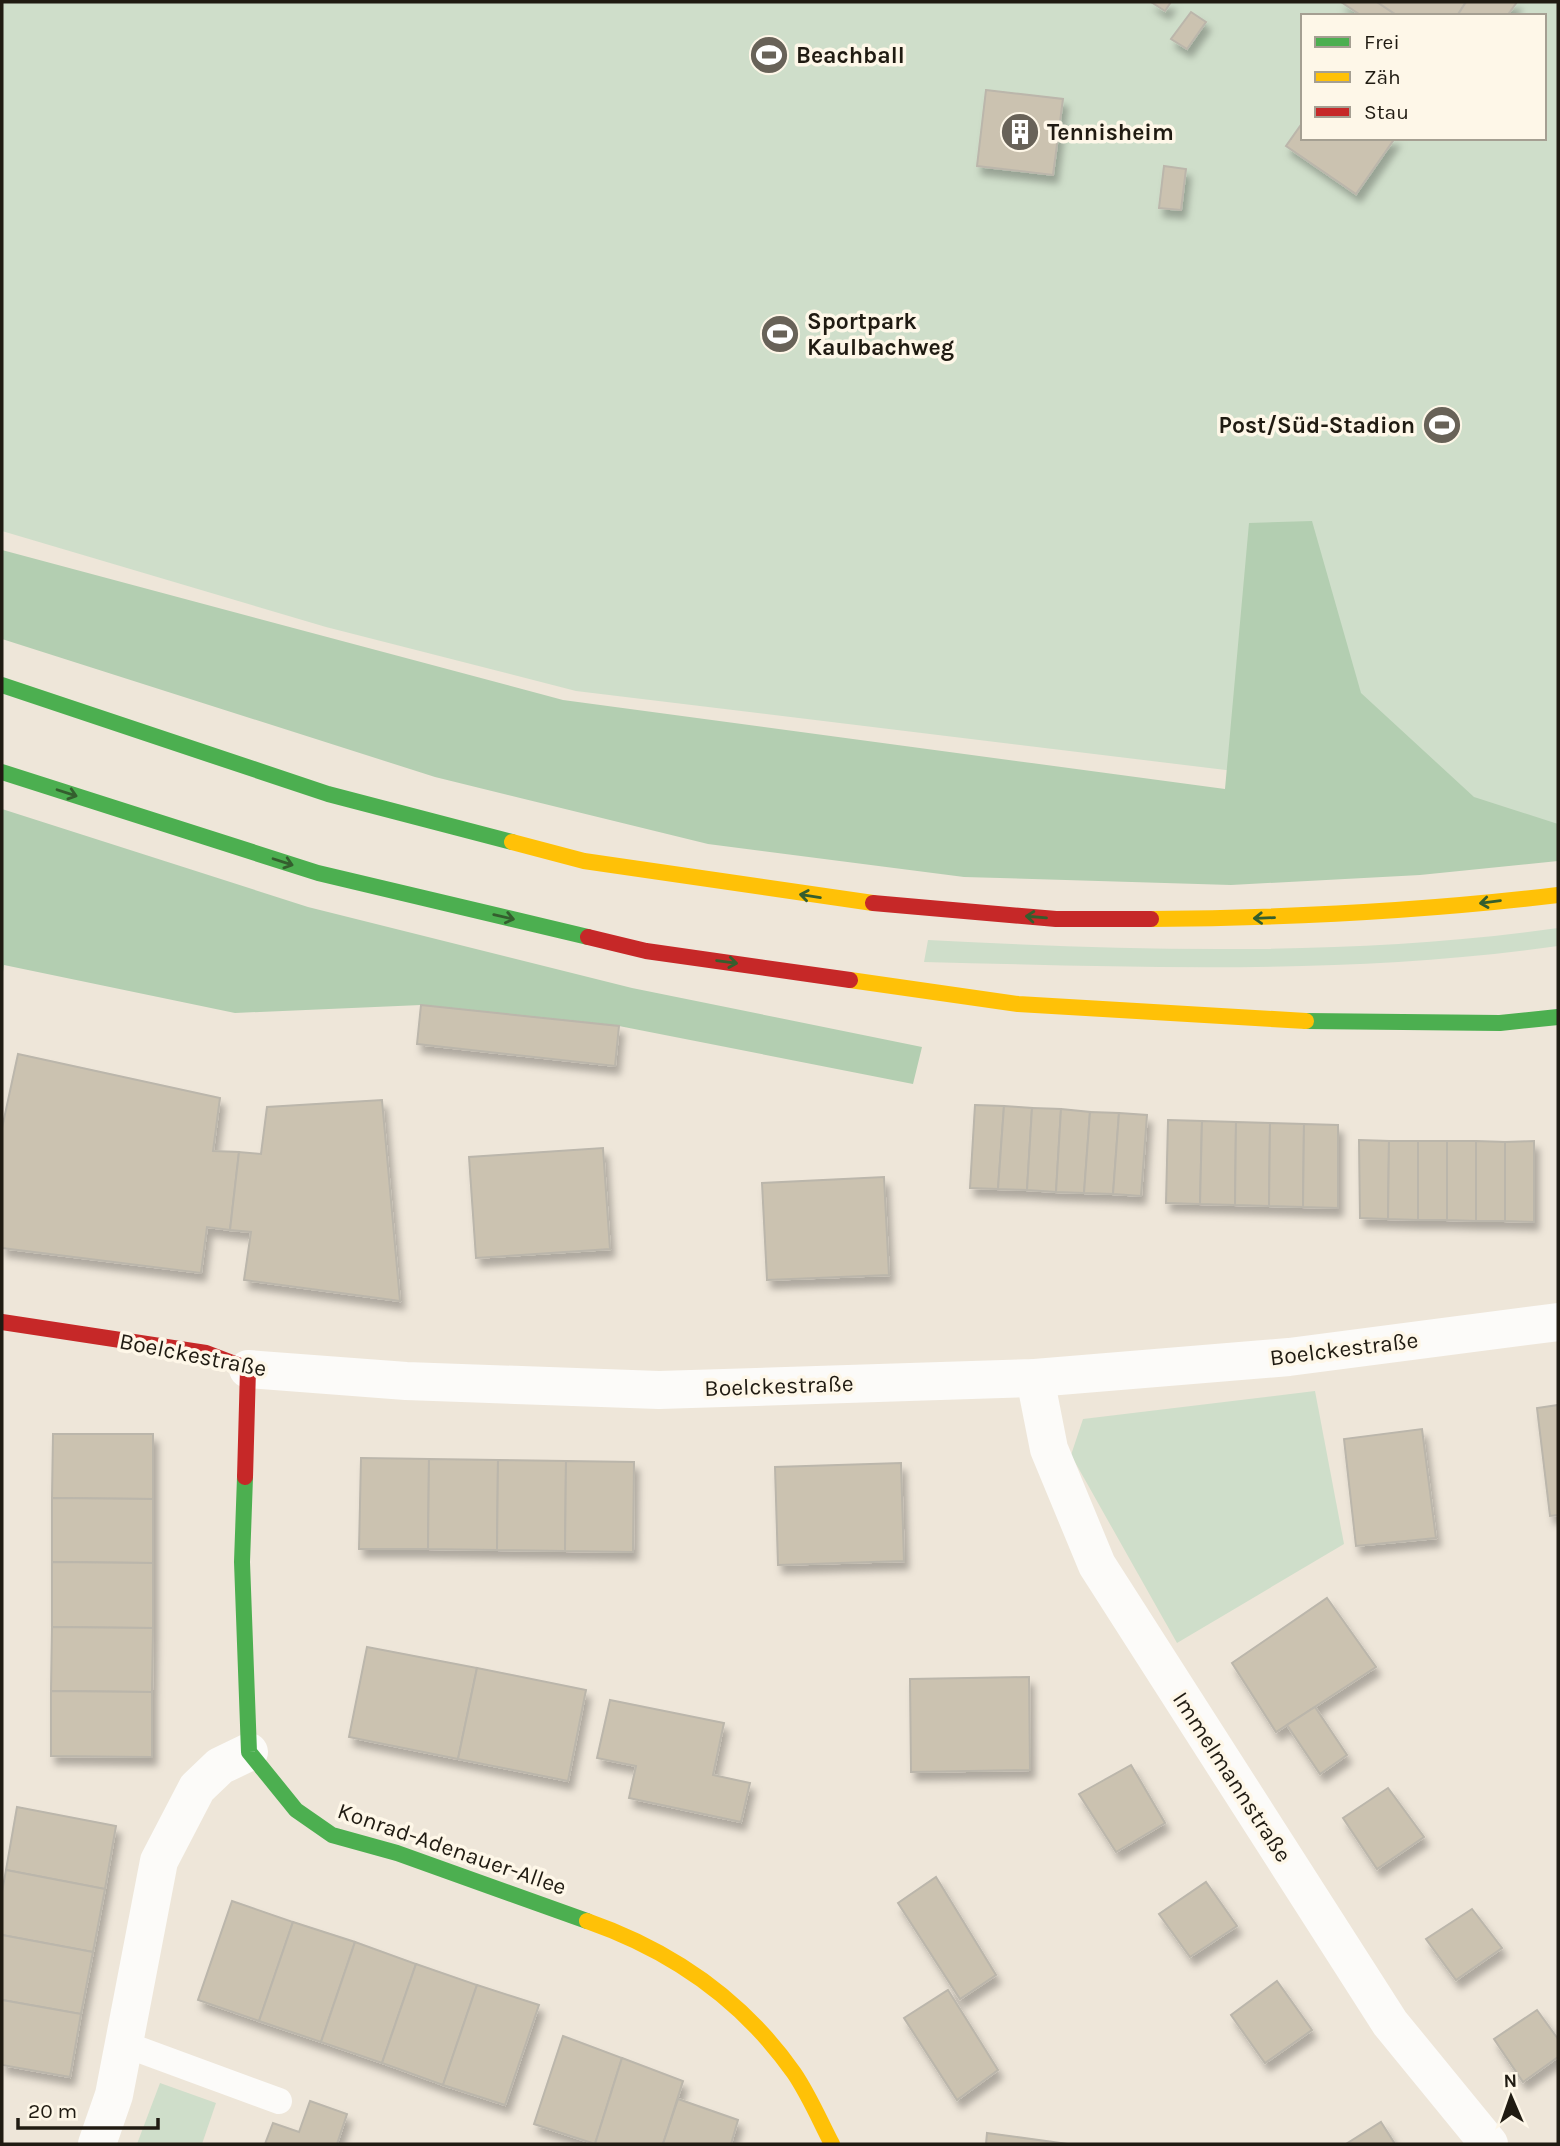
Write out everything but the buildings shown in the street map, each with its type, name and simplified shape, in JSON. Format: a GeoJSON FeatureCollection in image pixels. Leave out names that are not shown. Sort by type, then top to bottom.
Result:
{"type":"FeatureCollection","features":[{"type":"Feature","properties":{"kind":"main road"},"geometry":{"type":"LineString","coordinates":[[2,685],[328,794],[584,861],[844,901],[1056,919],[1249,918],[1464,906],[1558,895]]}},
{"type":"Feature","properties":{"kind":"main road"},"geometry":{"type":"LineString","coordinates":[[2,772],[318,873],[646,951],[1018,1004],[1283,1021],[1500,1023],[1558,1017]]}},
{"type":"Feature","properties":{"kind":"main road","name":"Boelckestraße"},"geometry":{"type":"LineString","coordinates":[[2,1322],[206,1353],[248,1369]]}},
{"type":"Feature","properties":{"kind":"main road"},"geometry":{"type":"LineString","coordinates":[[248,1369],[242,1562],[249,1752]]}},
{"type":"Feature","properties":{"kind":"main road","name":"Konrad-Adenauer-Allee"},"geometry":{"type":"LineString","coordinates":[[249,1752],[296,1810],[332,1835],[397,1853],[630,1936],[681,1964],[749,2016],[795,2075],[832,2144]]}},
{"type":"Feature","properties":{"kind":"street","name":"Boelckestraße"},"geometry":{"type":"LineString","coordinates":[[248,1369],[407,1381],[659,1390],[1035,1378],[1289,1357],[1558,1322]]}},
{"type":"Feature","properties":{"kind":"street","name":"Immelmannstraße"},"geometry":{"type":"LineString","coordinates":[[1035,1378],[1049,1449],[1097,1565],[1390,2023],[1489,2144]]}},
{"type":"Feature","properties":{"kind":"street"},"geometry":{"type":"LineString","coordinates":[[97,2144],[114,2095],[159,1861],[197,1788],[219,1766],[249,1752]]}},
{"type":"Feature","properties":{"kind":"lane"},"geometry":{"type":"LineString","coordinates":[[124,2044],[279,2101]]}},
{"type":"Feature","properties":{"kind":"green space","name":"Sportpark Kaulbachweg"},"geometry":{"type":"Polygon","coordinates":[[[2,2],[1558,2],[1558,844],[1234,771],[576,691],[326,627],[2,531],[2,2]]]}},
{"type":"Feature","properties":{"kind":"green space"},"geometry":{"type":"Polygon","coordinates":[[[1312,521],[1361,693],[1474,797],[1558,824],[1558,861],[1420,875],[1231,885],[964,877],[708,844],[435,777],[2,639],[2,550],[563,700],[1225,789],[1249,523],[1312,521]]]}},
{"type":"Feature","properties":{"kind":"green space"},"geometry":{"type":"Polygon","coordinates":[[[2,809],[308,907],[632,988],[922,1047],[913,1084],[619,1026],[421,1005],[235,1013],[4,965],[2,979],[2,809]]]}},
{"type":"Feature","properties":{"kind":"green space"},"geometry":{"type":"Polygon","coordinates":[[[1558,928],[1558,946],[1400,962],[1321,966],[1162,967],[924,962],[928,940],[1085,947],[1243,949],[1401,944],[1558,928]]]}},
{"type":"Feature","properties":{"kind":"green space"},"geometry":{"type":"Polygon","coordinates":[[[1315,1391],[1344,1544],[1177,1643],[1071,1455],[1083,1419],[1315,1391]]]}},
{"type":"Feature","properties":{"kind":"green space"},"geometry":{"type":"Polygon","coordinates":[[[160,2083],[216,2103],[202,2144],[137,2144],[160,2083]]]}},
{"type":"Feature","properties":{"kind":"traffic: fast"},"geometry":{"type":"LineString","coordinates":[[2,685],[328,794],[512,842]]}},
{"type":"Feature","properties":{"kind":"traffic: fast"},"geometry":{"type":"LineString","coordinates":[[2,772],[318,873],[588,937]]}},
{"type":"Feature","properties":{"kind":"traffic: fast"},"geometry":{"type":"LineString","coordinates":[[1306,1021],[1500,1023],[1558,1017]]}},
{"type":"Feature","properties":{"kind":"traffic: fast"},"geometry":{"type":"LineString","coordinates":[[245,1477],[242,1562],[249,1752],[296,1810],[332,1835],[397,1853],[587,1921]]}},
{"type":"Feature","properties":{"kind":"traffic: slow"},"geometry":{"type":"LineString","coordinates":[[512,842],[584,861],[873,903]]}},
{"type":"Feature","properties":{"kind":"traffic: slow"},"geometry":{"type":"LineString","coordinates":[[1151,919],[1355,913],[1558,895]]}},
{"type":"Feature","properties":{"kind":"traffic: slow"},"geometry":{"type":"LineString","coordinates":[[850,980],[1018,1004],[1306,1021]]}},
{"type":"Feature","properties":{"kind":"traffic: slow"},"geometry":{"type":"LineString","coordinates":[[587,1921],[618,1933],[677,1963],[728,2000],[774,2046],[794,2073],[832,2144]]}},
{"type":"Feature","properties":{"kind":"traffic: jam"},"geometry":{"type":"LineString","coordinates":[[873,903],[1056,919],[1151,919]]}},
{"type":"Feature","properties":{"kind":"traffic: jam"},"geometry":{"type":"LineString","coordinates":[[588,937],[646,951],[850,980]]}},
{"type":"Feature","properties":{"kind":"traffic: jam"},"geometry":{"type":"LineString","coordinates":[[2,1322],[206,1353],[248,1369],[245,1477]]}},
{"type":"Feature","properties":{"kind":"place","name":"Beachball"},"geometry":{"type":"Point","coordinates":[769,55]}},
{"type":"Feature","properties":{"kind":"place","name":"Tennisheim"},"geometry":{"type":"Point","coordinates":[1020,132]}},
{"type":"Feature","properties":{"kind":"place","name":"Sportpark Kaulbachweg"},"geometry":{"type":"Point","coordinates":[780,334]}},
{"type":"Feature","properties":{"kind":"place","name":"Post/Süd-Stadion"},"geometry":{"type":"Point","coordinates":[1442,425]}}]}
